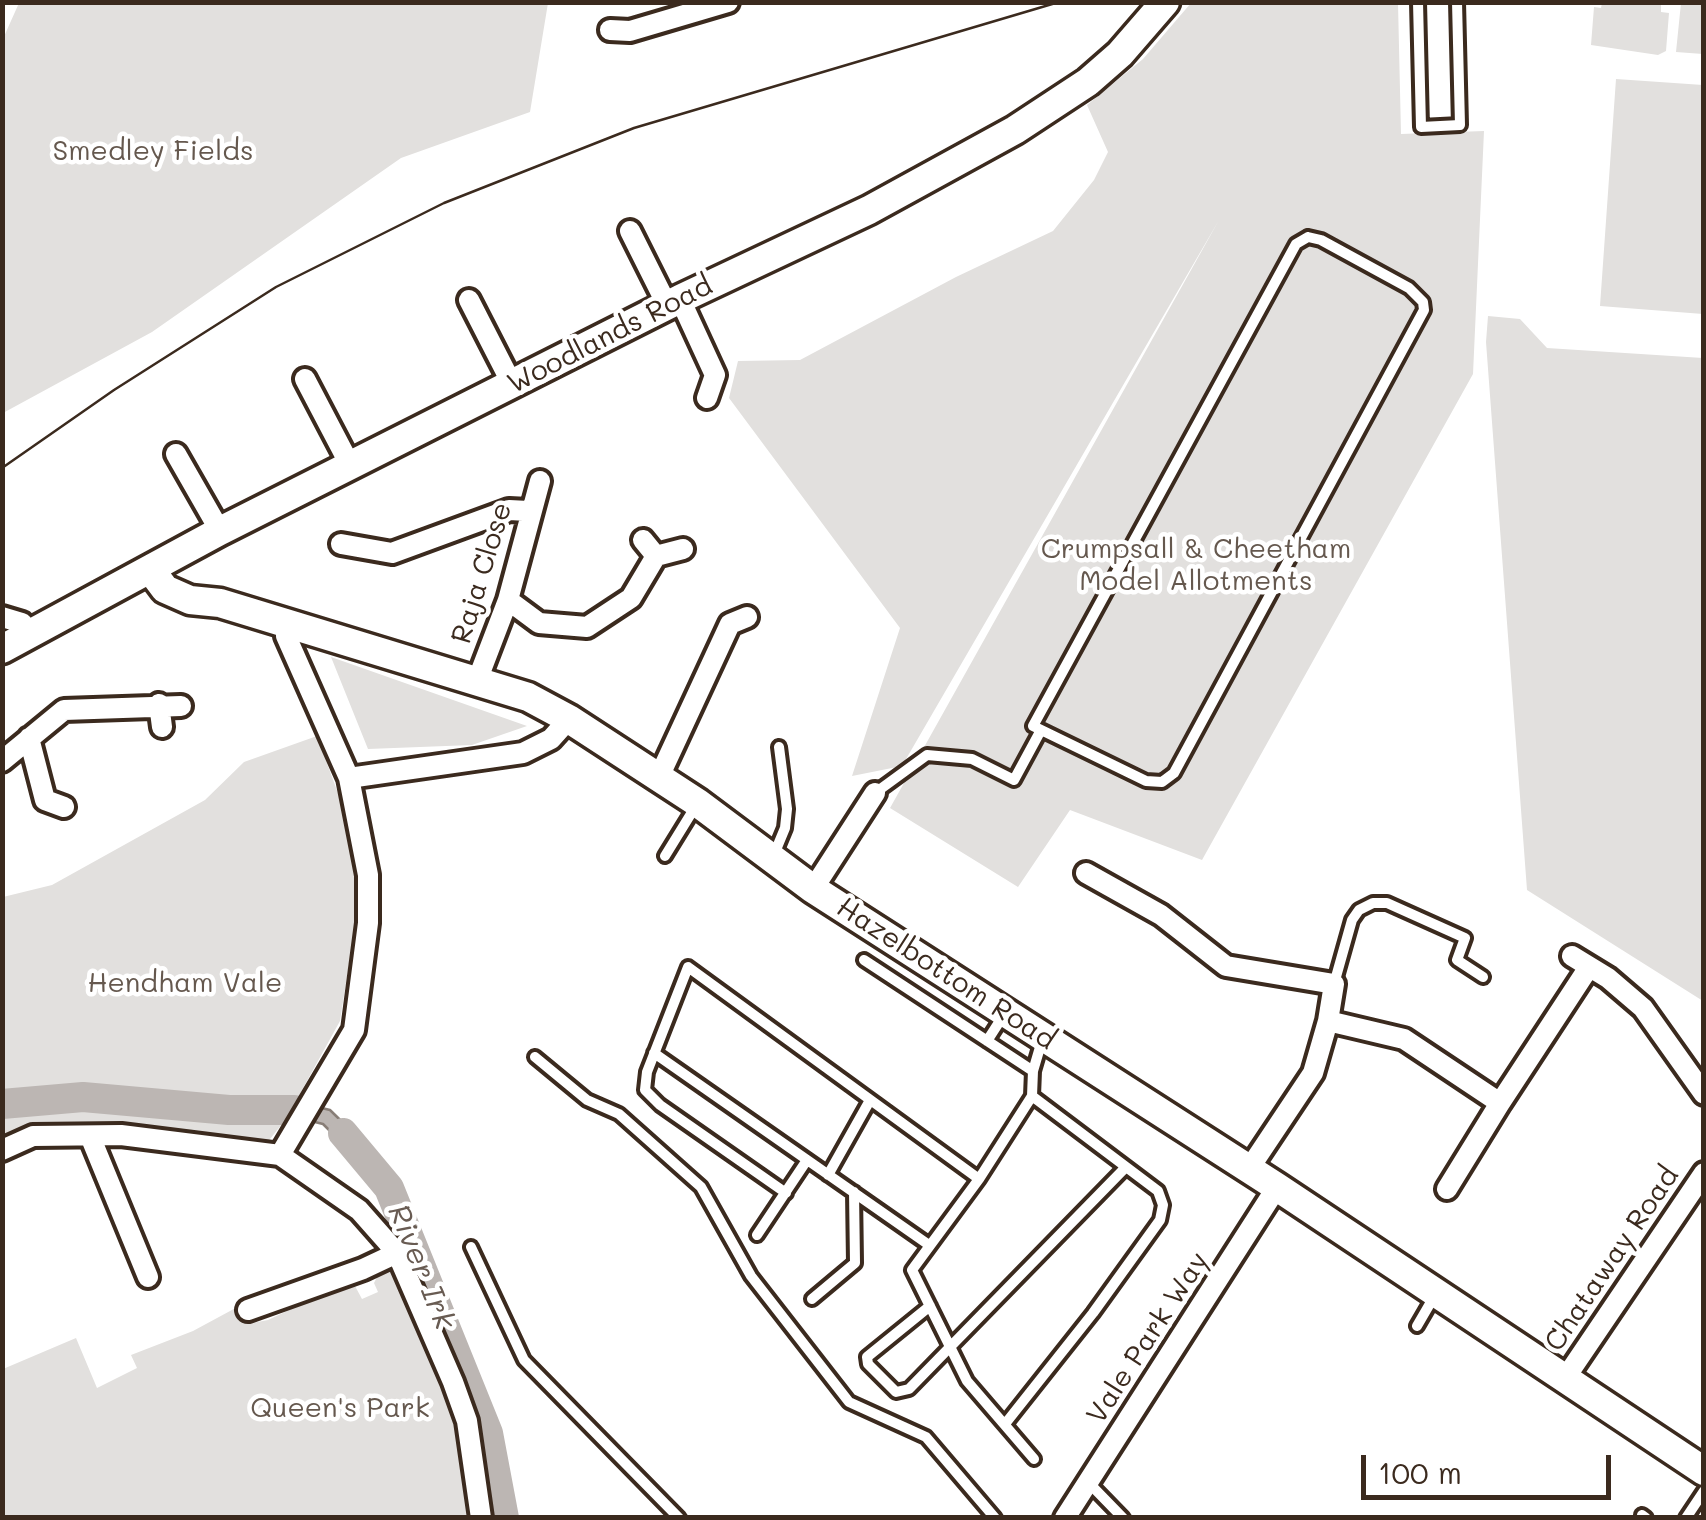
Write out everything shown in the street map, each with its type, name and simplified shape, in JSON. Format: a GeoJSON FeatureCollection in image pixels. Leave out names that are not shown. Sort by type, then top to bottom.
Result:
{"type":"FeatureCollection","features":[{"type":"Feature","properties":{"kind":"street"},"geometry":{"type":"LineString","coordinates":[[610,30],[630,31],[728,2]]}},
{"type":"Feature","properties":{"kind":"street","name":"Woodlands Road"},"geometry":{"type":"LineString","coordinates":[[2,649],[350,465],[674,302],[870,210],[1055,107],[1120,54],[1164,2]]}},
{"type":"Feature","properties":{"kind":"street"},"geometry":{"type":"LineString","coordinates":[[630,231],[715,375],[707,398]]}},
{"type":"Feature","properties":{"kind":"street"},"geometry":{"type":"LineString","coordinates":[[469,300],[512,384]]}},
{"type":"Feature","properties":{"kind":"street"},"geometry":{"type":"LineString","coordinates":[[305,380],[350,465]]}},
{"type":"Feature","properties":{"kind":"street"},"geometry":{"type":"LineString","coordinates":[[176,454],[220,531]]}},
{"type":"Feature","properties":{"kind":"street","name":"Raja Close"},"geometry":{"type":"LineString","coordinates":[[477,682],[508,600],[528,512],[540,481]]}},
{"type":"Feature","properties":{"kind":"street"},"geometry":{"type":"LineString","coordinates":[[341,544],[392,552],[508,510],[528,512]]}},
{"type":"Feature","properties":{"kind":"street"},"geometry":{"type":"LineString","coordinates":[[508,600],[539,622],[587,627],[631,598],[649,548],[684,548]]}},
{"type":"Feature","properties":{"kind":"street","name":"Hazelbottom Road"},"geometry":{"type":"LineString","coordinates":[[150,569],[164,589],[190,600],[220,602],[528,697],[570,719],[698,803],[813,889],[1249,1169],[1704,1472]]}},
{"type":"Feature","properties":{"kind":"street"},"geometry":{"type":"LineString","coordinates":[[2,617],[22,623],[30,632]]}},
{"type":"Feature","properties":{"kind":"street"},"geometry":{"type":"LineString","coordinates":[[659,777],[730,624],[746,617]]}},
{"type":"Feature","properties":{"kind":"street"},"geometry":{"type":"LineString","coordinates":[[280,1155],[354,1030],[368,923],[368,876],[349,778],[286,636],[289,623]]}},
{"type":"Feature","properties":{"kind":"street"},"geometry":{"type":"LineString","coordinates":[[159,704],[162,727]]}},
{"type":"Feature","properties":{"kind":"street"},"geometry":{"type":"LineString","coordinates":[[2,761],[64,710],[181,706]]}},
{"type":"Feature","properties":{"kind":"street"},"geometry":{"type":"LineString","coordinates":[[349,778],[523,753],[551,740],[570,719]]}},
{"type":"Feature","properties":{"kind":"street"},"geometry":{"type":"LineString","coordinates":[[30,738],[48,806]]}},
{"type":"Feature","properties":{"kind":"street"},"geometry":{"type":"LineString","coordinates":[[813,889],[875,793]]}},
{"type":"Feature","properties":{"kind":"street"},"geometry":{"type":"LineString","coordinates":[[1086,873],[1161,915],[1226,966],[1334,984],[1313,1072],[1249,1169]]}},
{"type":"Feature","properties":{"kind":"street"},"geometry":{"type":"LineString","coordinates":[[1447,1189],[1580,961],[1644,1008],[1704,1094]]}},
{"type":"Feature","properties":{"kind":"street"},"geometry":{"type":"LineString","coordinates":[[1328,1021],[1404,1040],[1500,1103]]}},
{"type":"Feature","properties":{"kind":"street"},"geometry":{"type":"LineString","coordinates":[[2,1150],[33,1136],[121,1135],[280,1155],[360,1210],[396,1252],[466,1420],[481,1518]]}},
{"type":"Feature","properties":{"kind":"street"},"geometry":{"type":"LineString","coordinates":[[90,1136],[148,1278]]}},
{"type":"Feature","properties":{"kind":"street","name":"Chataway Road"},"geometry":{"type":"LineString","coordinates":[[1566,1377],[1704,1172]]}},
{"type":"Feature","properties":{"kind":"street","name":"Vale Park Way"},"geometry":{"type":"LineString","coordinates":[[1065,1518],[1276,1187]]}},
{"type":"Feature","properties":{"kind":"street"},"geometry":{"type":"LineString","coordinates":[[248,1310],[363,1270],[396,1252]]}},
{"type":"Feature","properties":{"kind":"lane"},"geometry":{"type":"LineString","coordinates":[[1418,2],[1420,127],[1460,125],[1457,2]]}},
{"type":"Feature","properties":{"kind":"lane"},"geometry":{"type":"LineString","coordinates":[[1308,238],[1321,240],[1409,288],[1423,302],[1420,319],[1174,773],[1162,782],[1146,781],[1041,730],[1033,726],[1296,244],[1308,238]]}},
{"type":"Feature","properties":{"kind":"lane"},"geometry":{"type":"LineString","coordinates":[[875,793],[927,755],[972,759],[1014,780],[1041,730]]}},
{"type":"Feature","properties":{"kind":"lane"},"geometry":{"type":"LineString","coordinates":[[772,858],[786,828],[779,747]]}},
{"type":"Feature","properties":{"kind":"lane"},"geometry":{"type":"LineString","coordinates":[[666,856],[698,803]]}},
{"type":"Feature","properties":{"kind":"lane"},"geometry":{"type":"LineString","coordinates":[[1334,984],[1352,920],[1359,910],[1373,903],[1386,903],[1465,938],[1457,960],[1483,977]]}},
{"type":"Feature","properties":{"kind":"lane"},"geometry":{"type":"LineString","coordinates":[[864,960],[1032,1072]]}},
{"type":"Feature","properties":{"kind":"lane"},"geometry":{"type":"LineString","coordinates":[[786,1193],[660,1105],[645,1090],[654,1053],[688,967],[869,1102],[979,1178]]}},
{"type":"Feature","properties":{"kind":"lane"},"geometry":{"type":"LineString","coordinates":[[986,1041],[1005,1012]]}},
{"type":"Feature","properties":{"kind":"lane"},"geometry":{"type":"LineString","coordinates":[[1034,1459],[967,1381],[912,1270],[1032,1096],[1032,1072],[1043,1036]]}},
{"type":"Feature","properties":{"kind":"lane"},"geometry":{"type":"LineString","coordinates":[[654,1053],[929,1245]]}},
{"type":"Feature","properties":{"kind":"lane"},"geometry":{"type":"LineString","coordinates":[[535,1058],[587,1100],[618,1114],[701,1186],[751,1276],[849,1402],[926,1438],[994,1518]]}},
{"type":"Feature","properties":{"kind":"lane"},"geometry":{"type":"LineString","coordinates":[[1005,1424],[1094,1313],[1160,1220],[1163,1205],[1158,1191],[1032,1096]]}},
{"type":"Feature","properties":{"kind":"lane"},"geometry":{"type":"LineString","coordinates":[[828,1175],[869,1102]]}},
{"type":"Feature","properties":{"kind":"lane"},"geometry":{"type":"LineString","coordinates":[[757,1235],[807,1160]]}},
{"type":"Feature","properties":{"kind":"lane"},"geometry":{"type":"LineString","coordinates":[[930,1306],[885,1338],[867,1357],[868,1364],[896,1392],[902,1392],[951,1347],[1124,1168]]}},
{"type":"Feature","properties":{"kind":"lane"},"geometry":{"type":"LineString","coordinates":[[812,1299],[855,1263],[854,1192]]}},
{"type":"Feature","properties":{"kind":"lane"},"geometry":{"type":"LineString","coordinates":[[471,1246],[524,1360],[679,1518]]}},
{"type":"Feature","properties":{"kind":"lane"},"geometry":{"type":"LineString","coordinates":[[1417,1326],[1436,1294]]}},
{"type":"Feature","properties":{"kind":"lane"},"geometry":{"type":"LineString","coordinates":[[1088,1482],[1124,1518]]}},
{"type":"Feature","properties":{"kind":"lane"},"geometry":{"type":"LineString","coordinates":[[1686,1518],[1704,1491]]}},
{"type":"Feature","properties":{"kind":"green space","name":"Smedley Fields"},"geometry":{"type":"Polygon","coordinates":[[[19,2],[548,3],[530,112],[401,158],[152,332],[3,413],[2,41],[19,2]]]}},
{"type":"Feature","properties":{"kind":"green space","name":"Crumpsall & Cheetham Model Allotments"},"geometry":{"type":"Polygon","coordinates":[[[1191,3],[1398,3],[1401,134],[1484,131],[1473,374],[1202,860],[1070,810],[1018,887],[890,808],[1219,220],[902,766],[852,776],[900,628],[729,398],[738,361],[800,360],[956,277],[1053,231],[1094,180],[1108,152],[1087,105],[1143,59],[1191,3]]]}},
{"type":"Feature","properties":{"kind":"green space"},"geometry":{"type":"Polygon","coordinates":[[[1602,3],[1670,3],[1661,5],[1661,12],[1669,13],[1666,51],[1658,55],[1591,45],[1594,7],[1601,8],[1602,3]]]}},
{"type":"Feature","properties":{"kind":"green space"},"geometry":{"type":"Polygon","coordinates":[[[1681,3],[1703,3],[1703,54],[1676,52],[1681,3]]]}},
{"type":"Feature","properties":{"kind":"green space"},"geometry":{"type":"Polygon","coordinates":[[[1616,79],[1703,85],[1703,314],[1600,306],[1616,79]]]}},
{"type":"Feature","properties":{"kind":"green space"},"geometry":{"type":"Polygon","coordinates":[[[1488,316],[1520,319],[1547,348],[1703,358],[1703,1001],[1527,890],[1486,342],[1488,316]]]}},
{"type":"Feature","properties":{"kind":"green space"},"geometry":{"type":"Polygon","coordinates":[[[331,657],[527,726],[472,745],[368,749],[331,657]]]}},
{"type":"Feature","properties":{"kind":"green space","name":"Hendham Vale"},"geometry":{"type":"Polygon","coordinates":[[[317,736],[339,796],[359,899],[340,1021],[286,1119],[266,1144],[3,1142],[3,897],[52,885],[205,800],[244,762],[317,736]]]}},
{"type":"Feature","properties":{"kind":"green space","name":"Queen's Park"},"geometry":{"type":"Polygon","coordinates":[[[394,1268],[453,1394],[473,1518],[3,1518],[3,1369],[76,1338],[97,1388],[137,1368],[131,1355],[193,1331],[243,1304],[252,1323],[268,1320],[346,1283],[355,1286],[362,1299],[378,1292],[374,1283],[380,1271],[394,1268]]]}},
{"type":"Feature","properties":{"kind":"shaded area"},"geometry":{"type":"Polygon","coordinates":[[[280,1098],[330,1110],[378,1157],[365,1166],[323,1124],[278,1113],[254,1118],[258,1102],[280,1098]]]}},
{"type":"Feature","properties":{"kind":"waterway","name":"River Irk"},"geometry":{"type":"LineString","coordinates":[[2,1104],[83,1097],[229,1110],[294,1110]]}},
{"type":"Feature","properties":{"kind":"waterway","name":"River Irk"},"geometry":{"type":"LineString","coordinates":[[343,1133],[389,1188],[488,1433],[504,1518]]}},
{"type":"Feature","properties":{"kind":"tram line"},"geometry":{"type":"LineString","coordinates":[[2,468],[114,390],[276,287],[444,203],[634,128],[1059,2]]}}]}
